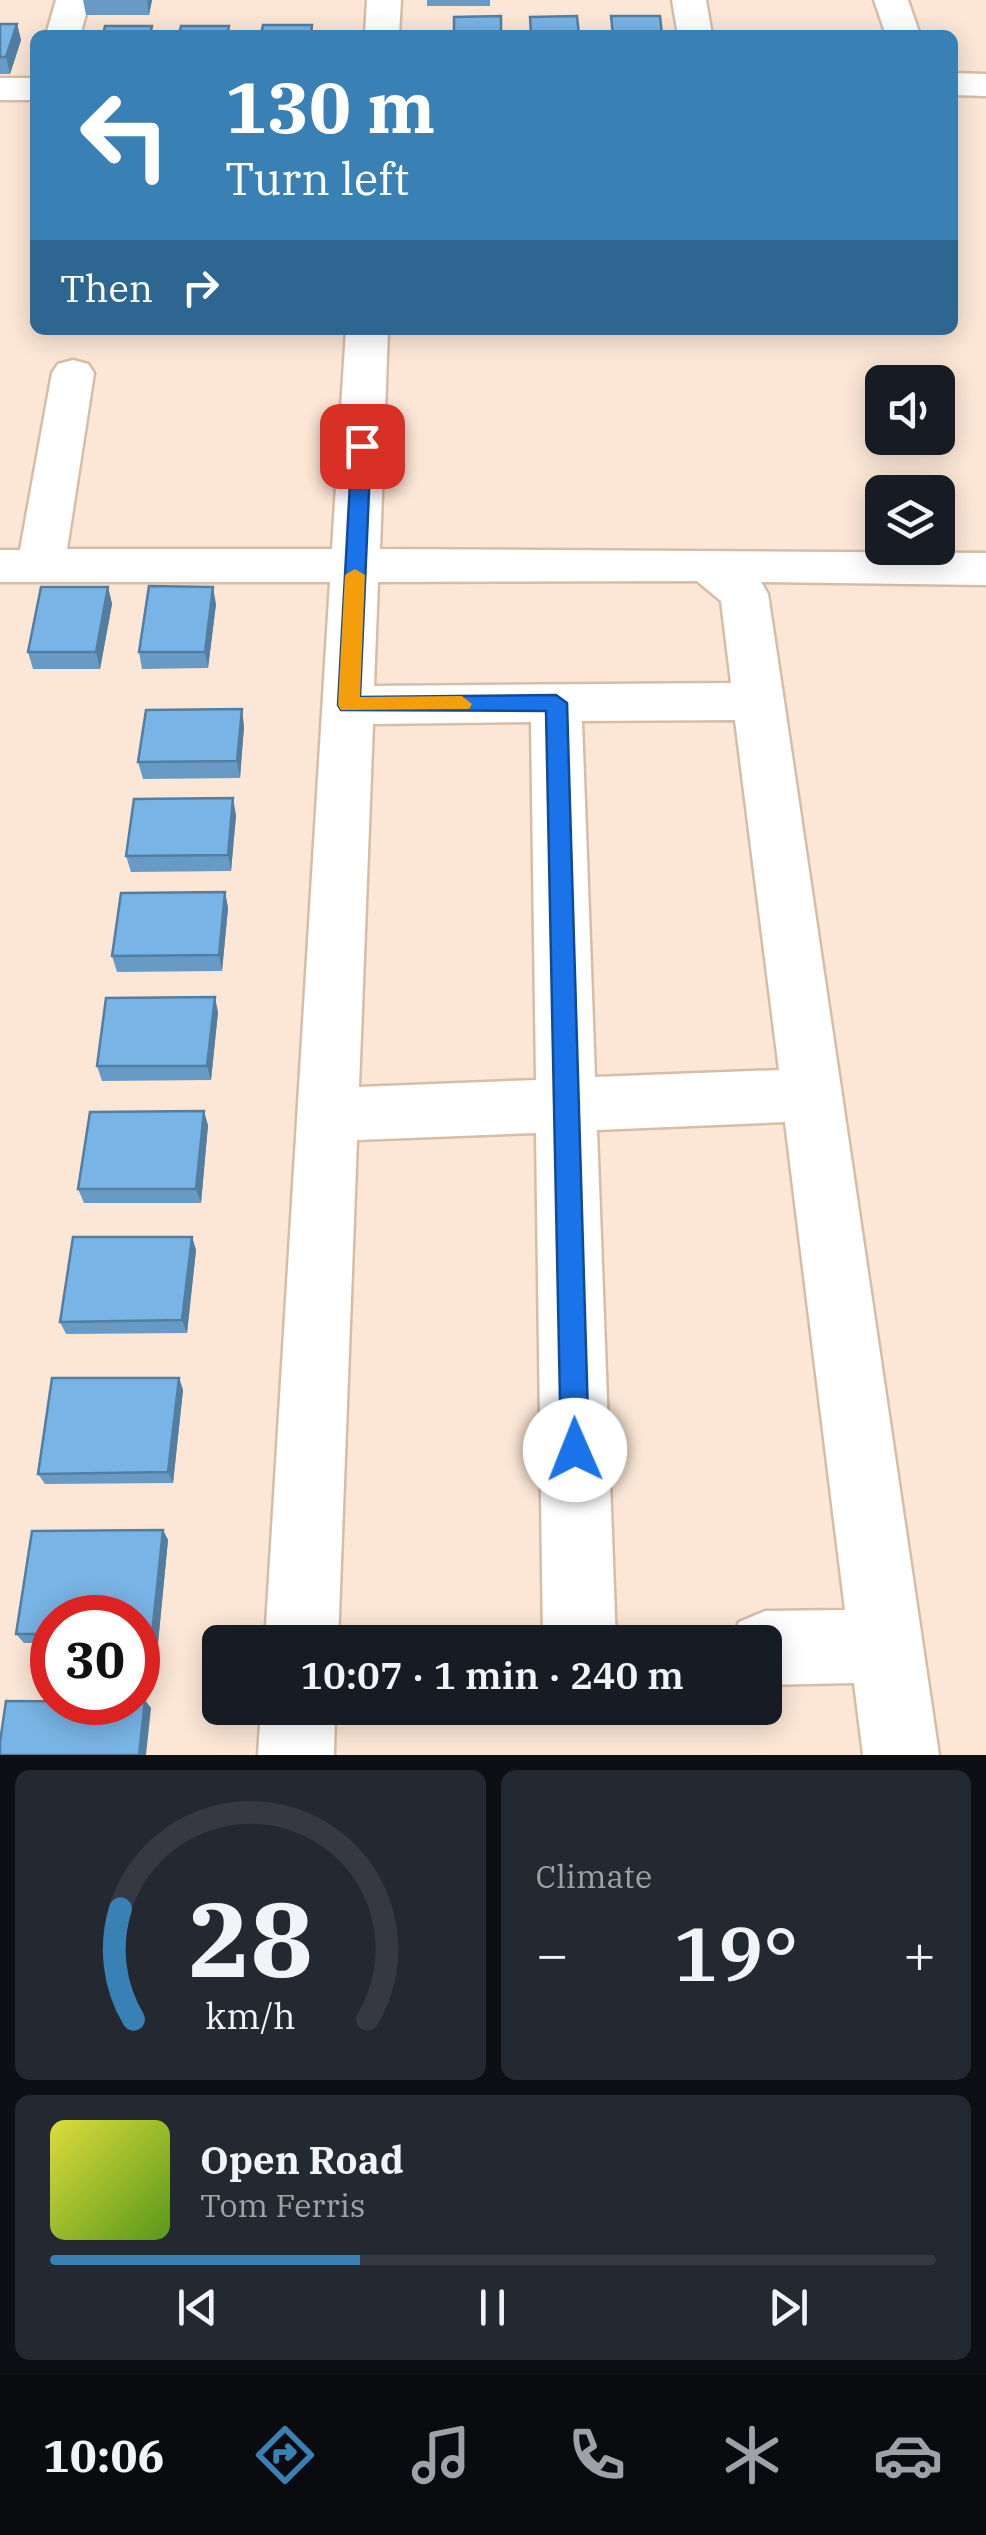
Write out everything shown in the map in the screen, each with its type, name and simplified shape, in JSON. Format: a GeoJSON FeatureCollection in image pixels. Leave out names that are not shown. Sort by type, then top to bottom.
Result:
{"type":"FeatureCollection","features":[{"type":"Feature","properties":{"kind":"street"},"geometry":{"type":"LineString","coordinates":[[64,30],[73,0]]}},
{"type":"Feature","properties":{"kind":"street"},"geometry":{"type":"LineString","coordinates":[[382,30],[384,0]]}},
{"type":"Feature","properties":{"kind":"street"},"geometry":{"type":"LineString","coordinates":[[690,0],[694,30]]}},
{"type":"Feature","properties":{"kind":"street"},"geometry":{"type":"LineString","coordinates":[[891,0],[901,30]]}},
{"type":"Feature","properties":{"kind":"street"},"geometry":{"type":"LineString","coordinates":[[958,84],[986,85]]}},
{"type":"Feature","properties":{"kind":"street"},"geometry":{"type":"LineString","coordinates":[[0,90],[30,89]]}},
{"type":"Feature","properties":{"kind":"street"},"geometry":{"type":"LineString","coordinates":[[302,1625],[368,335]]}},
{"type":"Feature","properties":{"kind":"street"},"geometry":{"type":"LineString","coordinates":[[73,373],[21,566],[708,564],[986,569]]}},
{"type":"Feature","properties":{"kind":"street"},"geometry":{"type":"LineString","coordinates":[[708,564],[744,594],[901,1755]]}},
{"type":"Feature","properties":{"kind":"street"},"geometry":{"type":"LineString","coordinates":[[349,705],[759,701]]}},
{"type":"Feature","properties":{"kind":"street"},"geometry":{"type":"LineString","coordinates":[[556,703],[580,1625]]}},
{"type":"Feature","properties":{"kind":"street"},"geometry":{"type":"LineString","coordinates":[[328,1115],[813,1094]]}},
{"type":"Feature","properties":{"kind":"street"},"geometry":{"type":"LineString","coordinates":[[782,1648],[888,1646]]}},
{"type":"Feature","properties":{"kind":"street"},"geometry":{"type":"LineString","coordinates":[[296,1755],[297,1725]]}},
{"type":"Feature","properties":{"kind":"building"},"geometry":{"type":"Polygon","coordinates":[[[501,16],[501,30],[454,30],[454,17],[501,16]]]}},
{"type":"Feature","properties":{"kind":"building"},"geometry":{"type":"Polygon","coordinates":[[[577,16],[578,30],[531,30],[530,17],[577,16]]]}},
{"type":"Feature","properties":{"kind":"building"},"geometry":{"type":"Polygon","coordinates":[[[611,16],[660,16],[661,30],[612,30],[611,16]]]}},
{"type":"Feature","properties":{"kind":"building"},"geometry":{"type":"Polygon","coordinates":[[[0,24],[17,24],[6,57],[0,57],[0,24]]]}},
{"type":"Feature","properties":{"kind":"building"},"geometry":{"type":"Polygon","coordinates":[[[263,25],[312,25],[312,30],[262,30],[263,25]]]}},
{"type":"Feature","properties":{"kind":"building"},"geometry":{"type":"Polygon","coordinates":[[[105,26],[152,26],[151,30],[104,30],[105,26]]]}},
{"type":"Feature","properties":{"kind":"building"},"geometry":{"type":"Polygon","coordinates":[[[181,26],[229,26],[228,30],[180,30],[181,26]]]}},
{"type":"Feature","properties":{"kind":"building"},"geometry":{"type":"Polygon","coordinates":[[[149,586],[213,587],[205,652],[139,652],[149,586]]]}},
{"type":"Feature","properties":{"kind":"building"},"geometry":{"type":"Polygon","coordinates":[[[41,587],[108,587],[96,652],[28,652],[41,587]]]}},
{"type":"Feature","properties":{"kind":"building"},"geometry":{"type":"Polygon","coordinates":[[[242,709],[237,761],[138,762],[146,710],[242,709]]]}},
{"type":"Feature","properties":{"kind":"building"},"geometry":{"type":"Polygon","coordinates":[[[233,798],[228,855],[126,856],[134,799],[233,798]]]}},
{"type":"Feature","properties":{"kind":"building"},"geometry":{"type":"Polygon","coordinates":[[[225,892],[219,955],[112,956],[121,893],[225,892]]]}},
{"type":"Feature","properties":{"kind":"building"},"geometry":{"type":"Polygon","coordinates":[[[215,997],[207,1066],[97,1066],[106,998],[215,997]]]}},
{"type":"Feature","properties":{"kind":"building"},"geometry":{"type":"Polygon","coordinates":[[[204,1111],[196,1189],[78,1189],[90,1112],[204,1111]]]}},
{"type":"Feature","properties":{"kind":"building"},"geometry":{"type":"Polygon","coordinates":[[[73,1237],[192,1237],[182,1320],[60,1322],[73,1237]]]}},
{"type":"Feature","properties":{"kind":"building"},"geometry":{"type":"Polygon","coordinates":[[[52,1378],[179,1378],[168,1472],[38,1474],[52,1378]]]}},
{"type":"Feature","properties":{"kind":"building"},"geometry":{"type":"Polygon","coordinates":[[[163,1530],[156,1595],[30,1595],[30,1634],[16,1634],[32,1531],[163,1530]]]}},
{"type":"Feature","properties":{"kind":"building"},"geometry":{"type":"Polygon","coordinates":[[[6,1701],[30,1701],[30,1725],[142,1725],[139,1755],[0,1755],[6,1701]]]}},
{"type":"Feature","properties":{"kind":"slow traffic"},"geometry":{"type":"LineString","coordinates":[[355,575],[349,705],[462,704]]}},
{"type":"Feature","properties":{"kind":"route"},"geometry":{"type":"LineString","coordinates":[[362,446],[349,705],[556,703],[575,1450]]}}]}
